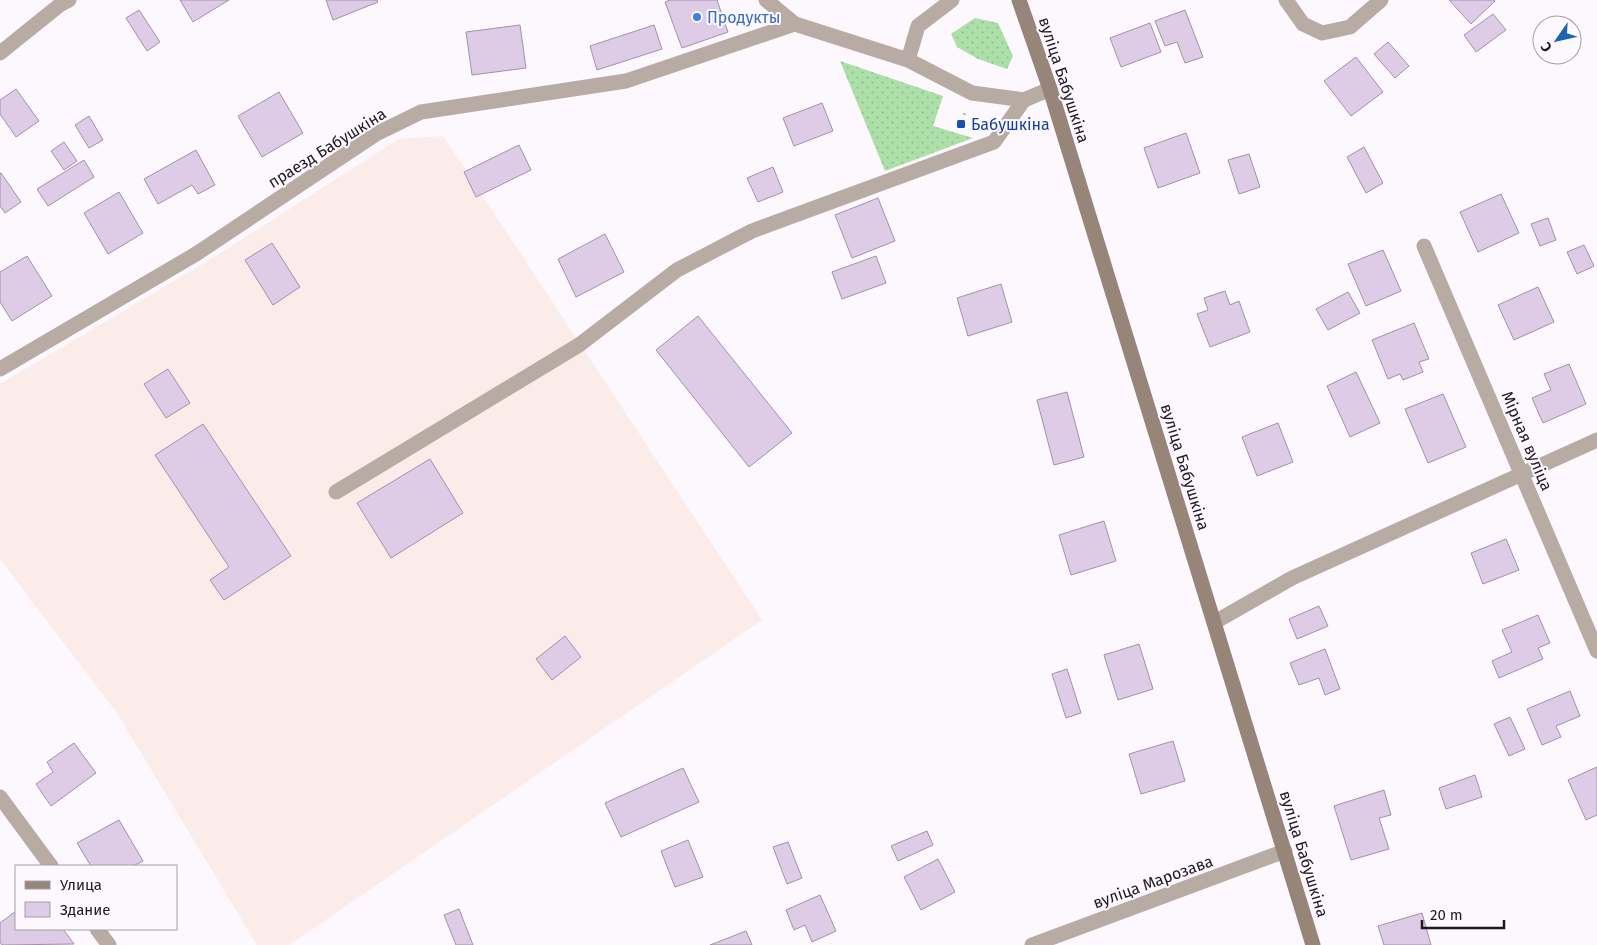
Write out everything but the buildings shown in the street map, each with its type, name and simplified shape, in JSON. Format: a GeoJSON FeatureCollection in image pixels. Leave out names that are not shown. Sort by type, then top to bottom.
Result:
{"type":"FeatureCollection","features":[{"type":"Feature","properties":{"kind":"street"},"geometry":{"type":"LineString","coordinates":[[0,53],[61,4],[69,0]]}},
{"type":"Feature","properties":{"kind":"street"},"geometry":{"type":"LineString","coordinates":[[766,0],[795,24],[908,60],[972,93],[1024,100],[1050,89]]}},
{"type":"Feature","properties":{"kind":"street"},"geometry":{"type":"LineString","coordinates":[[908,60],[918,26],[952,0]]}},
{"type":"Feature","properties":{"kind":"street","name":"вуліца Бабушкіна"},"geometry":{"type":"LineString","coordinates":[[1019,0],[1050,89],[1313,945]]}},
{"type":"Feature","properties":{"kind":"street"},"geometry":{"type":"LineString","coordinates":[[1286,0],[1303,24],[1322,33],[1350,27],[1381,0]]}},
{"type":"Feature","properties":{"kind":"street","name":"праезд Бабушкіна"},"geometry":{"type":"LineString","coordinates":[[0,370],[196,254],[376,134],[421,112],[626,81],[795,24]]}},
{"type":"Feature","properties":{"kind":"street"},"geometry":{"type":"LineString","coordinates":[[336,492],[579,345],[677,270],[752,231],[994,142],[1024,100]]}},
{"type":"Feature","properties":{"kind":"street","name":"Мірная вуліца"},"geometry":{"type":"LineString","coordinates":[[1424,246],[1597,651]]}},
{"type":"Feature","properties":{"kind":"street"},"geometry":{"type":"LineString","coordinates":[[1215,622],[1292,578],[1597,440]]}},
{"type":"Feature","properties":{"kind":"street"},"geometry":{"type":"LineString","coordinates":[[0,797],[50,865]]}},
{"type":"Feature","properties":{"kind":"street","name":"вуліца Марозава"},"geometry":{"type":"LineString","coordinates":[[1032,945],[1285,851]]}},
{"type":"Feature","properties":{"kind":"street"},"geometry":{"type":"LineString","coordinates":[[98,930],[109,945]]}},
{"type":"Feature","properties":{"kind":"shaded area"},"geometry":{"type":"Polygon","coordinates":[[[443,136],[762,620],[289,945],[257,945],[117,713],[0,559],[0,384],[203,264],[399,139],[443,136]]]}},
{"type":"Feature","properties":{"kind":"green space"},"geometry":{"type":"Polygon","coordinates":[[[975,18],[998,23],[1013,56],[1007,69],[978,59],[957,47],[951,34],[975,18]]]}},
{"type":"Feature","properties":{"kind":"green space"},"geometry":{"type":"Polygon","coordinates":[[[840,61],[943,96],[933,126],[973,138],[885,171],[840,61]]]}},
{"type":"Feature","properties":{"kind":"place","name":"Продукты"},"geometry":{"type":"Point","coordinates":[697,17]}},
{"type":"Feature","properties":{"kind":"place","name":"Бабушкіна"},"geometry":{"type":"Point","coordinates":[961,124]}}]}
